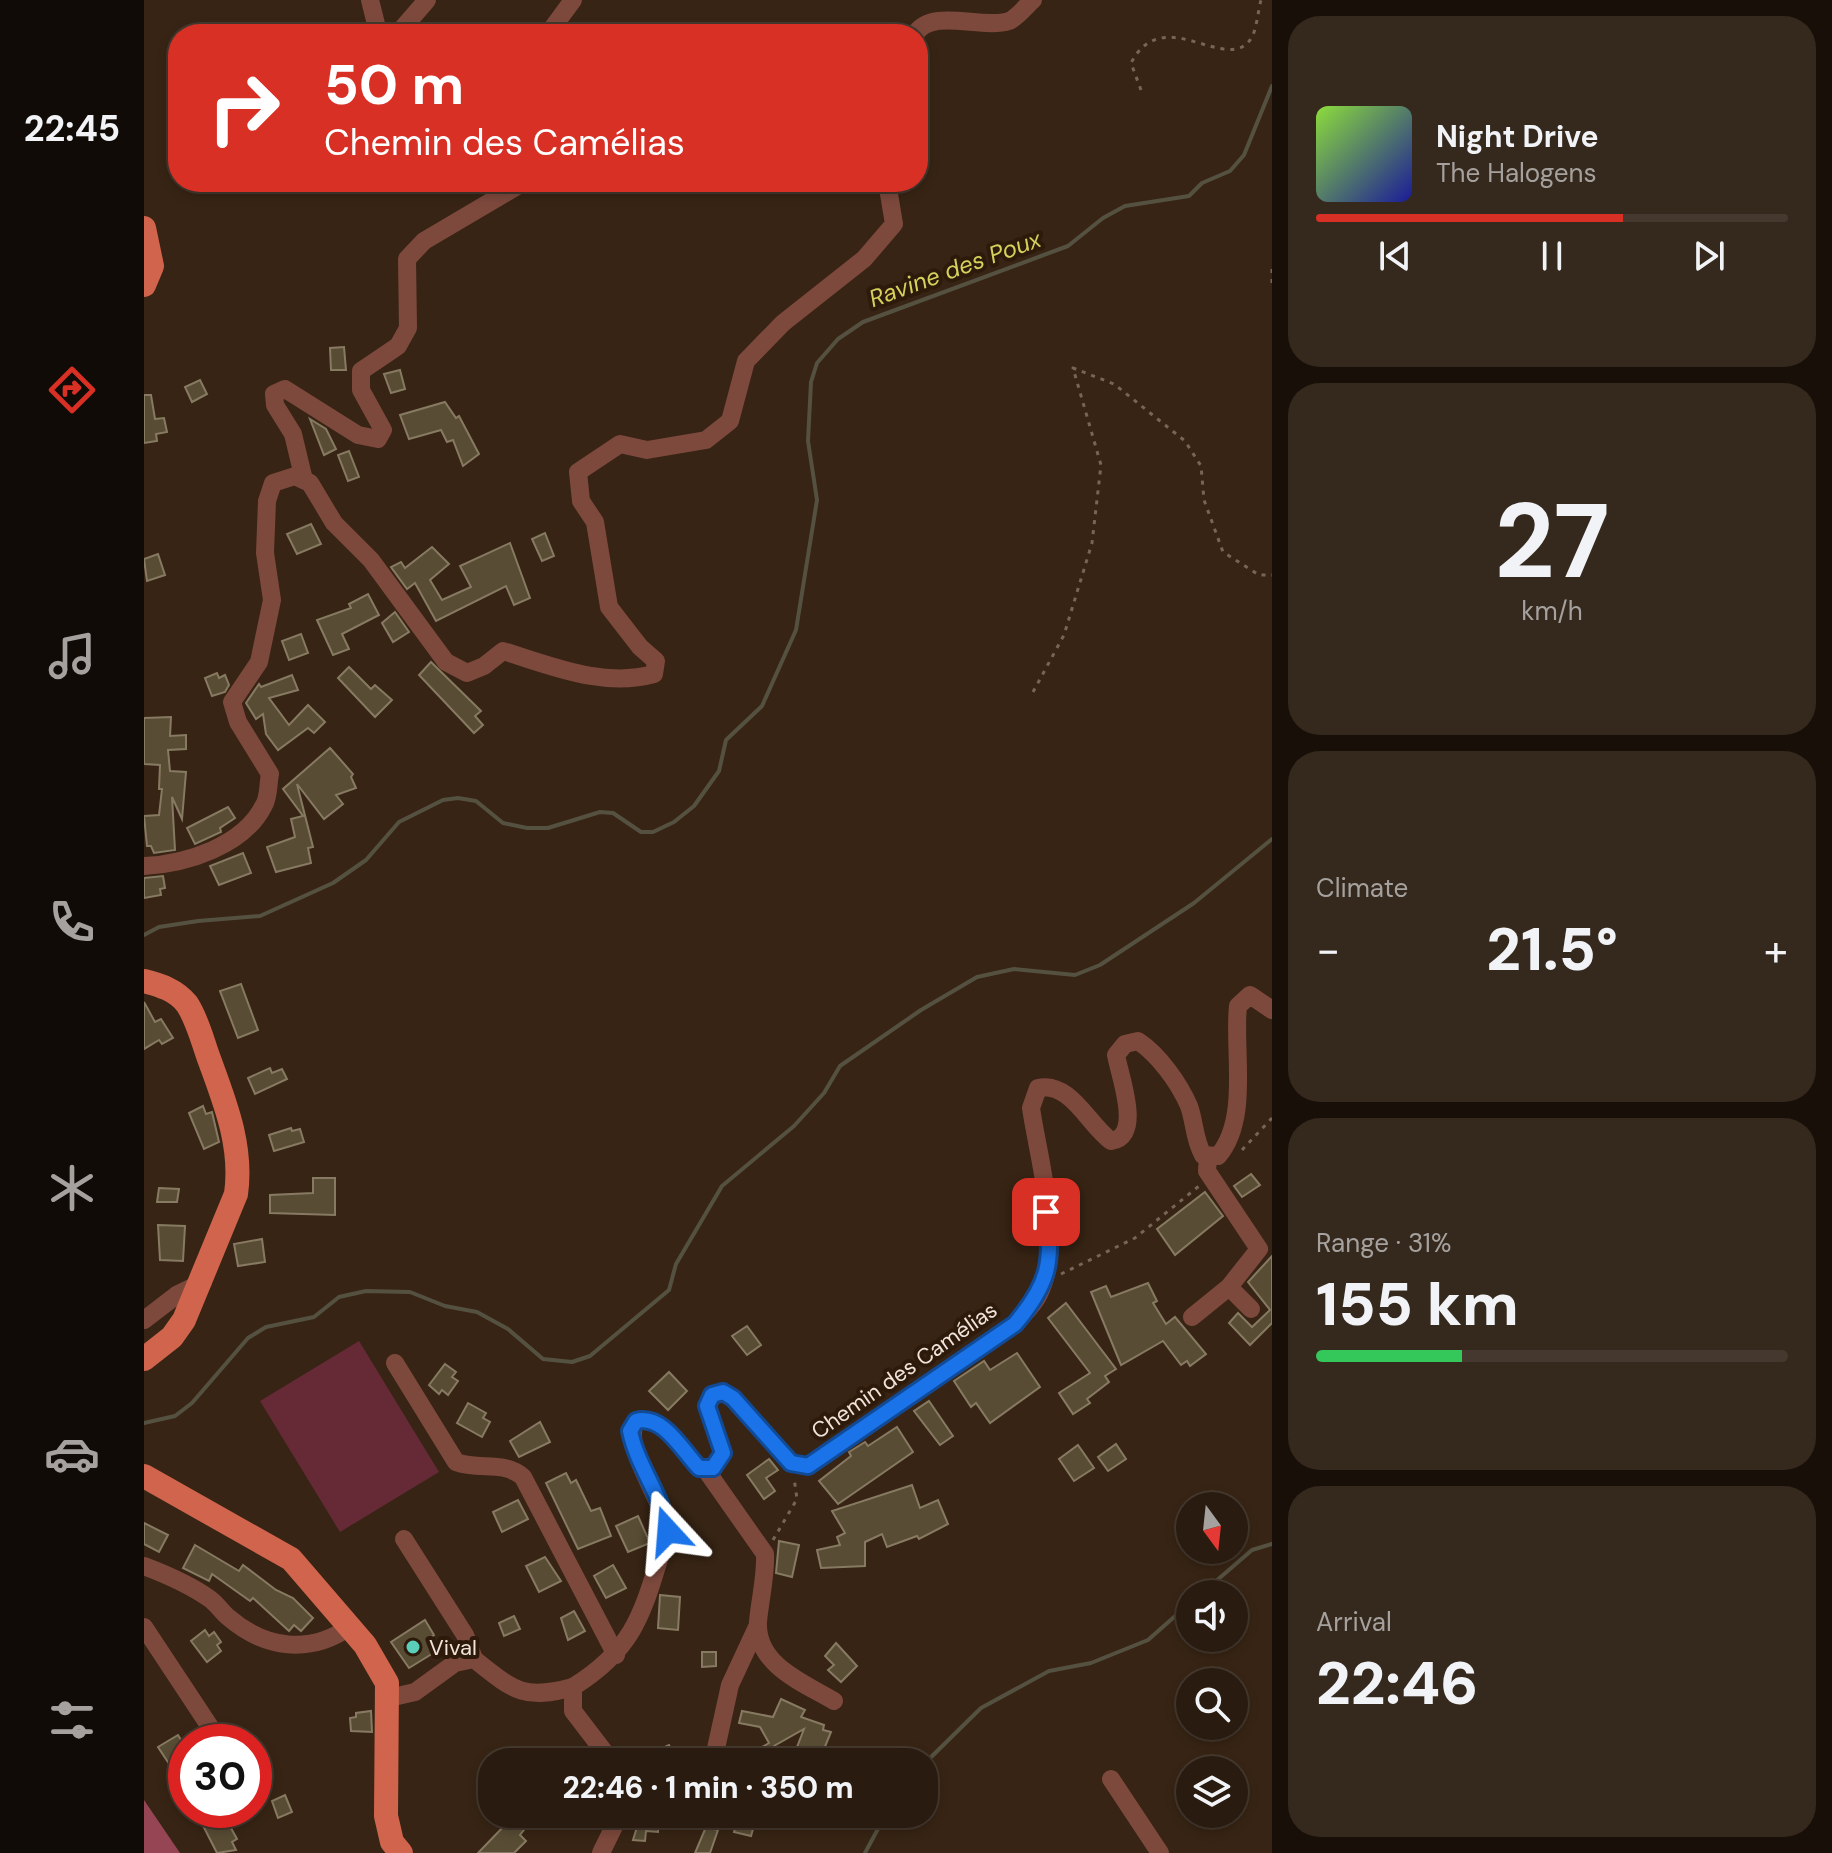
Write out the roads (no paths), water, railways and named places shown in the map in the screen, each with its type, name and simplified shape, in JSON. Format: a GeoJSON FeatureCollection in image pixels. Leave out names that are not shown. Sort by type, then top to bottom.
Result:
{"type":"FeatureCollection","features":[{"type":"Feature","properties":{"kind":"main road"},"geometry":{"type":"LineString","coordinates":[[144,228],[152,266],[144,285]]}},
{"type":"Feature","properties":{"kind":"main road"},"geometry":{"type":"LineString","coordinates":[[144,981],[173,991],[186,1003],[230,1118],[237,1154],[236,1194],[203,1282],[172,1337],[144,1359]]}},
{"type":"Feature","properties":{"kind":"main road"},"geometry":{"type":"LineString","coordinates":[[144,1476],[291,1559],[351,1626],[381,1670],[389,1698],[386,1816],[392,1842],[401,1853]]}},
{"type":"Feature","properties":{"kind":"street"},"geometry":{"type":"LineString","coordinates":[[370,0],[376,24]]}},
{"type":"Feature","properties":{"kind":"street"},"geometry":{"type":"LineString","coordinates":[[406,24],[427,0]]}},
{"type":"Feature","properties":{"kind":"street"},"geometry":{"type":"LineString","coordinates":[[555,24],[573,0]]}},
{"type":"Feature","properties":{"kind":"street"},"geometry":{"type":"LineString","coordinates":[[928,25],[935,20],[976,24],[1010,21],[1033,0]]}},
{"type":"Feature","properties":{"kind":"street"},"geometry":{"type":"LineString","coordinates":[[304,480],[293,434],[275,405],[274,394],[285,389],[358,435],[378,439],[383,430],[361,390],[361,371],[398,346],[408,328],[407,259],[424,241],[507,192]]}},
{"type":"Feature","properties":{"kind":"street"},"geometry":{"type":"LineString","coordinates":[[144,866],[214,850],[241,833],[265,804],[270,774],[238,722],[232,702],[259,662],[272,600],[265,553],[267,501],[273,483],[295,476],[310,483],[334,523],[371,560],[446,662],[467,673],[484,666],[503,651],[608,679],[633,680],[654,674],[656,661],[640,647],[609,607],[595,522],[581,501],[578,472],[620,444],[647,450],[706,440],[730,421],[746,361],[783,323],[864,259],[894,224],[889,192]]}},
{"type":"Feature","properties":{"kind":"street"},"geometry":{"type":"LineString","coordinates":[[1192,1317],[1229,1287],[1259,1249],[1208,1168],[1226,1146],[1236,1104],[1240,1065],[1238,1006],[1250,995],[1272,1010]]}},
{"type":"Feature","properties":{"kind":"street","name":"Chemin des Camélias"},"geometry":{"type":"LineString","coordinates":[[706,1470],[719,1463],[723,1453],[707,1406],[712,1395],[723,1392],[733,1398],[791,1463],[808,1466],[1015,1324],[1038,1297],[1049,1267],[1050,1238],[1031,1108],[1038,1088],[1051,1085],[1064,1091],[1098,1131],[1111,1141],[1120,1139],[1127,1133],[1129,1122],[1116,1055],[1125,1044],[1138,1041],[1149,1048],[1170,1075],[1189,1108],[1196,1141],[1208,1168]]}},
{"type":"Feature","properties":{"kind":"street"},"geometry":{"type":"LineString","coordinates":[[144,1320],[178,1294],[203,1282]]}},
{"type":"Feature","properties":{"kind":"street"},"geometry":{"type":"LineString","coordinates":[[1229,1287],[1251,1309]]}},
{"type":"Feature","properties":{"kind":"street"},"geometry":{"type":"LineString","coordinates":[[395,1363],[456,1462],[470,1467],[505,1466],[523,1477],[616,1655]]}},
{"type":"Feature","properties":{"kind":"street"},"geometry":{"type":"LineString","coordinates":[[404,1539],[465,1635],[474,1659],[513,1690],[526,1694],[550,1694],[573,1687],[616,1655],[633,1633],[668,1531],[666,1515],[630,1431],[636,1421],[647,1418],[659,1423],[699,1468],[706,1470],[765,1554],[758,1624],[760,1648],[781,1669],[834,1701]]}},
{"type":"Feature","properties":{"kind":"street"},"geometry":{"type":"LineString","coordinates":[[144,1566],[210,1599],[229,1618],[267,1642],[289,1647],[326,1641],[351,1626]]}},
{"type":"Feature","properties":{"kind":"street"},"geometry":{"type":"LineString","coordinates":[[716,1748],[730,1685],[758,1624]]}},
{"type":"Feature","properties":{"kind":"street"},"geometry":{"type":"LineString","coordinates":[[144,1627],[208,1724]]}},
{"type":"Feature","properties":{"kind":"street"},"geometry":{"type":"LineString","coordinates":[[389,1698],[415,1692],[455,1663],[474,1659]]}},
{"type":"Feature","properties":{"kind":"street"},"geometry":{"type":"LineString","coordinates":[[573,1687],[573,1711],[601,1748]]}},
{"type":"Feature","properties":{"kind":"street"},"geometry":{"type":"LineString","coordinates":[[1111,1779],[1160,1853]]}},
{"type":"Feature","properties":{"kind":"street"},"geometry":{"type":"LineString","coordinates":[[601,1853],[613,1828]]}},
{"type":"Feature","properties":{"kind":"waterway","name":"Ravine des Poux"},"geometry":{"type":"LineString","coordinates":[[144,935],[159,927],[260,916],[333,883],[366,860],[399,822],[443,800],[458,798],[476,801],[503,823],[527,828],[548,828],[600,812],[613,813],[641,832],[653,832],[674,822],[694,806],[719,771],[726,740],[762,706],[796,630],[817,500],[808,441],[811,382],[817,363],[838,339],[863,322],[1068,246],[1103,218],[1125,206],[1189,196],[1202,183],[1230,171],[1244,155],[1272,86]]}},
{"type":"Feature","properties":{"kind":"waterway"},"geometry":{"type":"LineString","coordinates":[[144,1423],[175,1416],[192,1403],[248,1338],[266,1327],[314,1317],[339,1297],[366,1291],[410,1292],[445,1306],[477,1312],[508,1329],[543,1359],[572,1362],[590,1356],[669,1290],[676,1264],[722,1186],[794,1126],[824,1093],[840,1066],[921,1010],[977,977],[1014,969],[1075,975],[1100,965],[1194,903],[1272,839]]}},
{"type":"Feature","properties":{"kind":"waterway"},"geometry":{"type":"LineString","coordinates":[[1217,1580],[1252,1550],[1272,1544]]}},
{"type":"Feature","properties":{"kind":"waterway"},"geometry":{"type":"LineString","coordinates":[[938,1750],[981,1708],[1049,1671],[1091,1663],[1148,1640],[1176,1615]]}},
{"type":"Feature","properties":{"kind":"waterway"},"geometry":{"type":"LineString","coordinates":[[865,1853],[878,1828]]}},
{"type":"Feature","properties":{"kind":"place","name":"Vival"},"geometry":{"type":"Point","coordinates":[413,1647]}}]}
